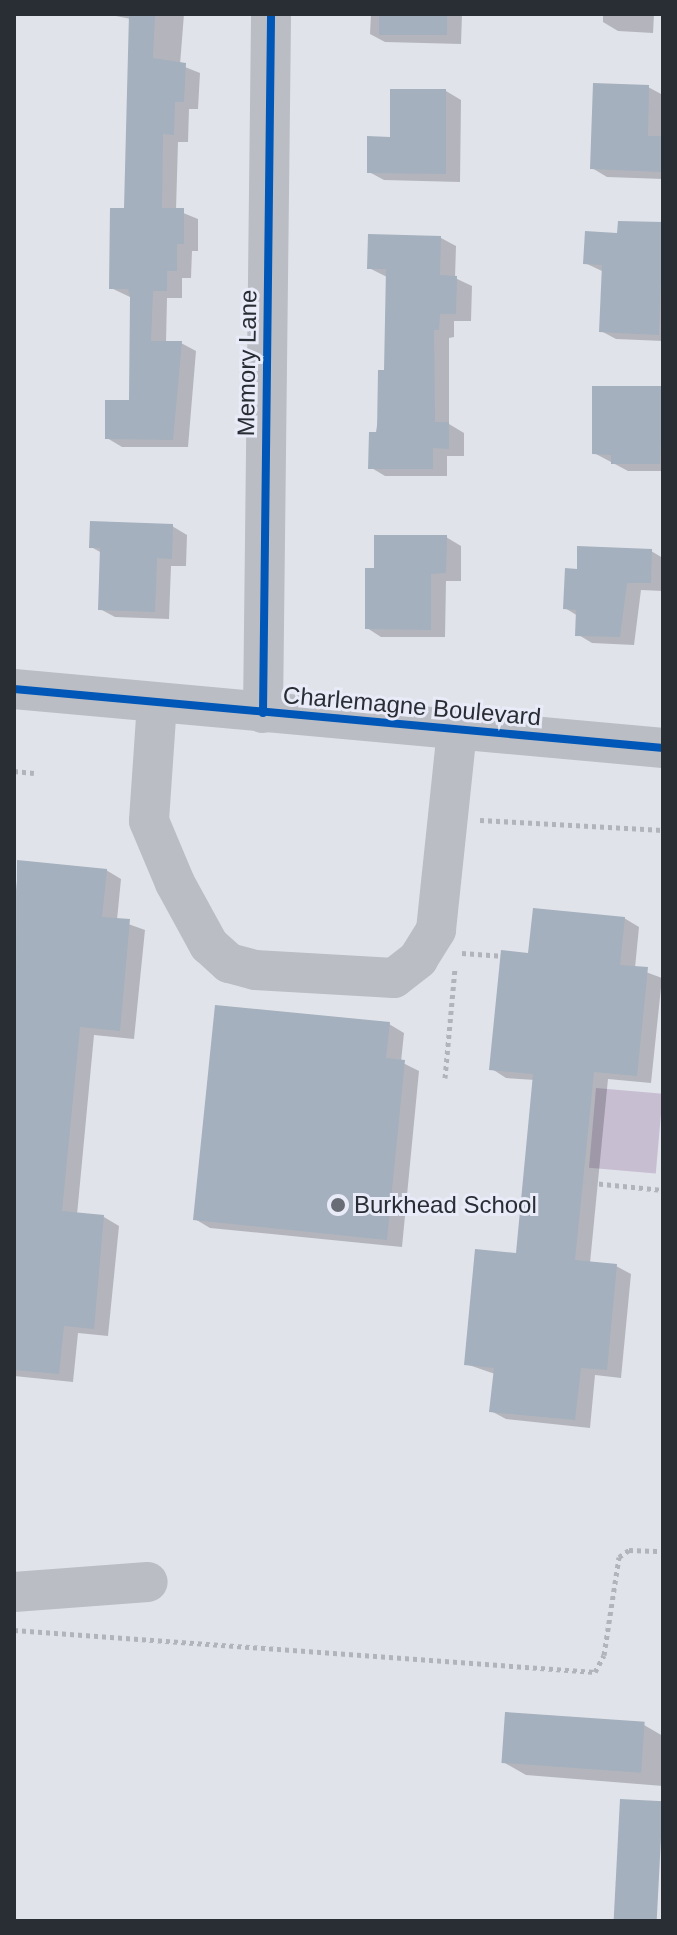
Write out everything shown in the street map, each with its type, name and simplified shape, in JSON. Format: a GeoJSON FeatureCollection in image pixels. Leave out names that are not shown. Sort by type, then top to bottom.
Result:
{"type":"FeatureCollection","features":[{"type":"Feature","properties":{"kind":"street","name":"Memory Lane"},"geometry":{"type":"LineString","coordinates":[[263,713],[271,14]]}},
{"type":"Feature","properties":{"kind":"street","name":"Charlemagne Boulevard"},"geometry":{"type":"LineString","coordinates":[[14,689],[663,748]]}},
{"type":"Feature","properties":{"kind":"street"},"geometry":{"type":"LineString","coordinates":[[157,703],[149,821],[175,883],[209,945],[229,963],[255,970],[394,978],[418,959],[436,930],[457,730]]}},
{"type":"Feature","properties":{"kind":"street"},"geometry":{"type":"LineString","coordinates":[[14,1592],[148,1582]]}},
{"type":"Feature","properties":{"kind":"path"},"geometry":{"type":"LineString","coordinates":[[14,771],[34,773]]}},
{"type":"Feature","properties":{"kind":"path"},"geometry":{"type":"LineString","coordinates":[[471,819],[663,830]]}},
{"type":"Feature","properties":{"kind":"path"},"geometry":{"type":"LineString","coordinates":[[456,952],[501,956]]}},
{"type":"Feature","properties":{"kind":"path"},"geometry":{"type":"LineString","coordinates":[[583,1182],[663,1190]]}},
{"type":"Feature","properties":{"kind":"path"},"geometry":{"type":"LineString","coordinates":[[14,1630],[595,1672],[604,1655],[619,1557],[629,1550],[663,1551]]}},
{"type":"Feature","properties":{"kind":"shaded area"},"geometry":{"type":"Polygon","coordinates":[[[596,1088],[663,1094],[656,1174],[589,1168],[596,1088]]]}},
{"type":"Feature","properties":{"kind":"building"},"geometry":{"type":"Polygon","coordinates":[[[129,14],[155,14],[153,58],[186,63],[184,102],[175,102],[174,135],[163,134],[162,208],[184,208],[184,244],[177,244],[177,271],[167,271],[167,291],[153,291],[151,341],[182,341],[173,440],[105,439],[105,400],[129,400],[130,297],[128,289],[109,289],[110,208],[124,208],[129,14]]]}},
{"type":"Feature","properties":{"kind":"building"},"geometry":{"type":"Polygon","coordinates":[[[379,14],[447,14],[447,35],[379,35],[379,14]]]}},
{"type":"Feature","properties":{"kind":"building"},"geometry":{"type":"Polygon","coordinates":[[[593,83],[649,85],[648,136],[663,136],[663,172],[590,169],[593,83]]]}},
{"type":"Feature","properties":{"kind":"building"},"geometry":{"type":"Polygon","coordinates":[[[390,89],[446,89],[446,174],[367,173],[367,136],[390,137],[390,89]]]}},
{"type":"Feature","properties":{"kind":"building"},"geometry":{"type":"Polygon","coordinates":[[[618,221],[663,222],[659,335],[599,332],[602,265],[583,264],[585,231],[617,233],[618,221]]]}},
{"type":"Feature","properties":{"kind":"building"},"geometry":{"type":"Polygon","coordinates":[[[368,234],[441,236],[440,275],[457,276],[456,314],[440,314],[439,330],[434,330],[435,422],[449,422],[449,449],[433,448],[433,469],[368,469],[369,432],[377,432],[378,370],[384,370],[386,269],[367,269],[368,234]]]}},
{"type":"Feature","properties":{"kind":"building"},"geometry":{"type":"Polygon","coordinates":[[[592,386],[663,386],[660,464],[611,464],[611,455],[592,454],[592,386]]]}},
{"type":"Feature","properties":{"kind":"building"},"geometry":{"type":"Polygon","coordinates":[[[90,521],[173,524],[172,559],[157,558],[155,612],[98,610],[100,548],[89,548],[90,521]]]}},
{"type":"Feature","properties":{"kind":"building"},"geometry":{"type":"Polygon","coordinates":[[[374,535],[447,535],[446,573],[431,574],[431,630],[365,629],[365,568],[374,568],[374,535]]]}},
{"type":"Feature","properties":{"kind":"building"},"geometry":{"type":"Polygon","coordinates":[[[577,546],[652,549],[651,583],[627,583],[620,637],[575,636],[576,610],[563,609],[565,568],[577,569],[577,546]]]}},
{"type":"Feature","properties":{"kind":"building"},"geometry":{"type":"Polygon","coordinates":[[[17,860],[107,869],[102,917],[130,919],[120,1031],[80,1027],[62,1211],[104,1215],[94,1329],[64,1326],[59,1374],[14,1370],[17,860]]]}},
{"type":"Feature","properties":{"kind":"building"},"geometry":{"type":"Polygon","coordinates":[[[533,908],[625,917],[620,965],[648,967],[637,1076],[594,1072],[575,1260],[617,1264],[607,1370],[581,1368],[575,1420],[489,1412],[494,1368],[464,1365],[475,1249],[516,1253],[533,1074],[489,1070],[501,950],[528,953],[533,908]]]}},
{"type":"Feature","properties":{"kind":"building"},"geometry":{"type":"Polygon","coordinates":[[[215,1005],[390,1022],[386,1058],[405,1060],[387,1240],[193,1220],[215,1005]]]}},
{"type":"Feature","properties":{"kind":"building"},"geometry":{"type":"Polygon","coordinates":[[[505,1712],[645,1722],[641,1773],[501,1763],[505,1712]]]}},
{"type":"Feature","properties":{"kind":"building"},"geometry":{"type":"Polygon","coordinates":[[[620,1799],[663,1801],[657,1921],[614,1921],[620,1799]]]}},
{"type":"Feature","properties":{"kind":"cycle path"},"geometry":{"type":"LineString","coordinates":[[263,713],[271,14]]}},
{"type":"Feature","properties":{"kind":"cycle path"},"geometry":{"type":"LineString","coordinates":[[14,689],[663,748]]}},
{"type":"Feature","properties":{"kind":"place","name":"Burkhead School"},"geometry":{"type":"Point","coordinates":[338,1205]}}]}
